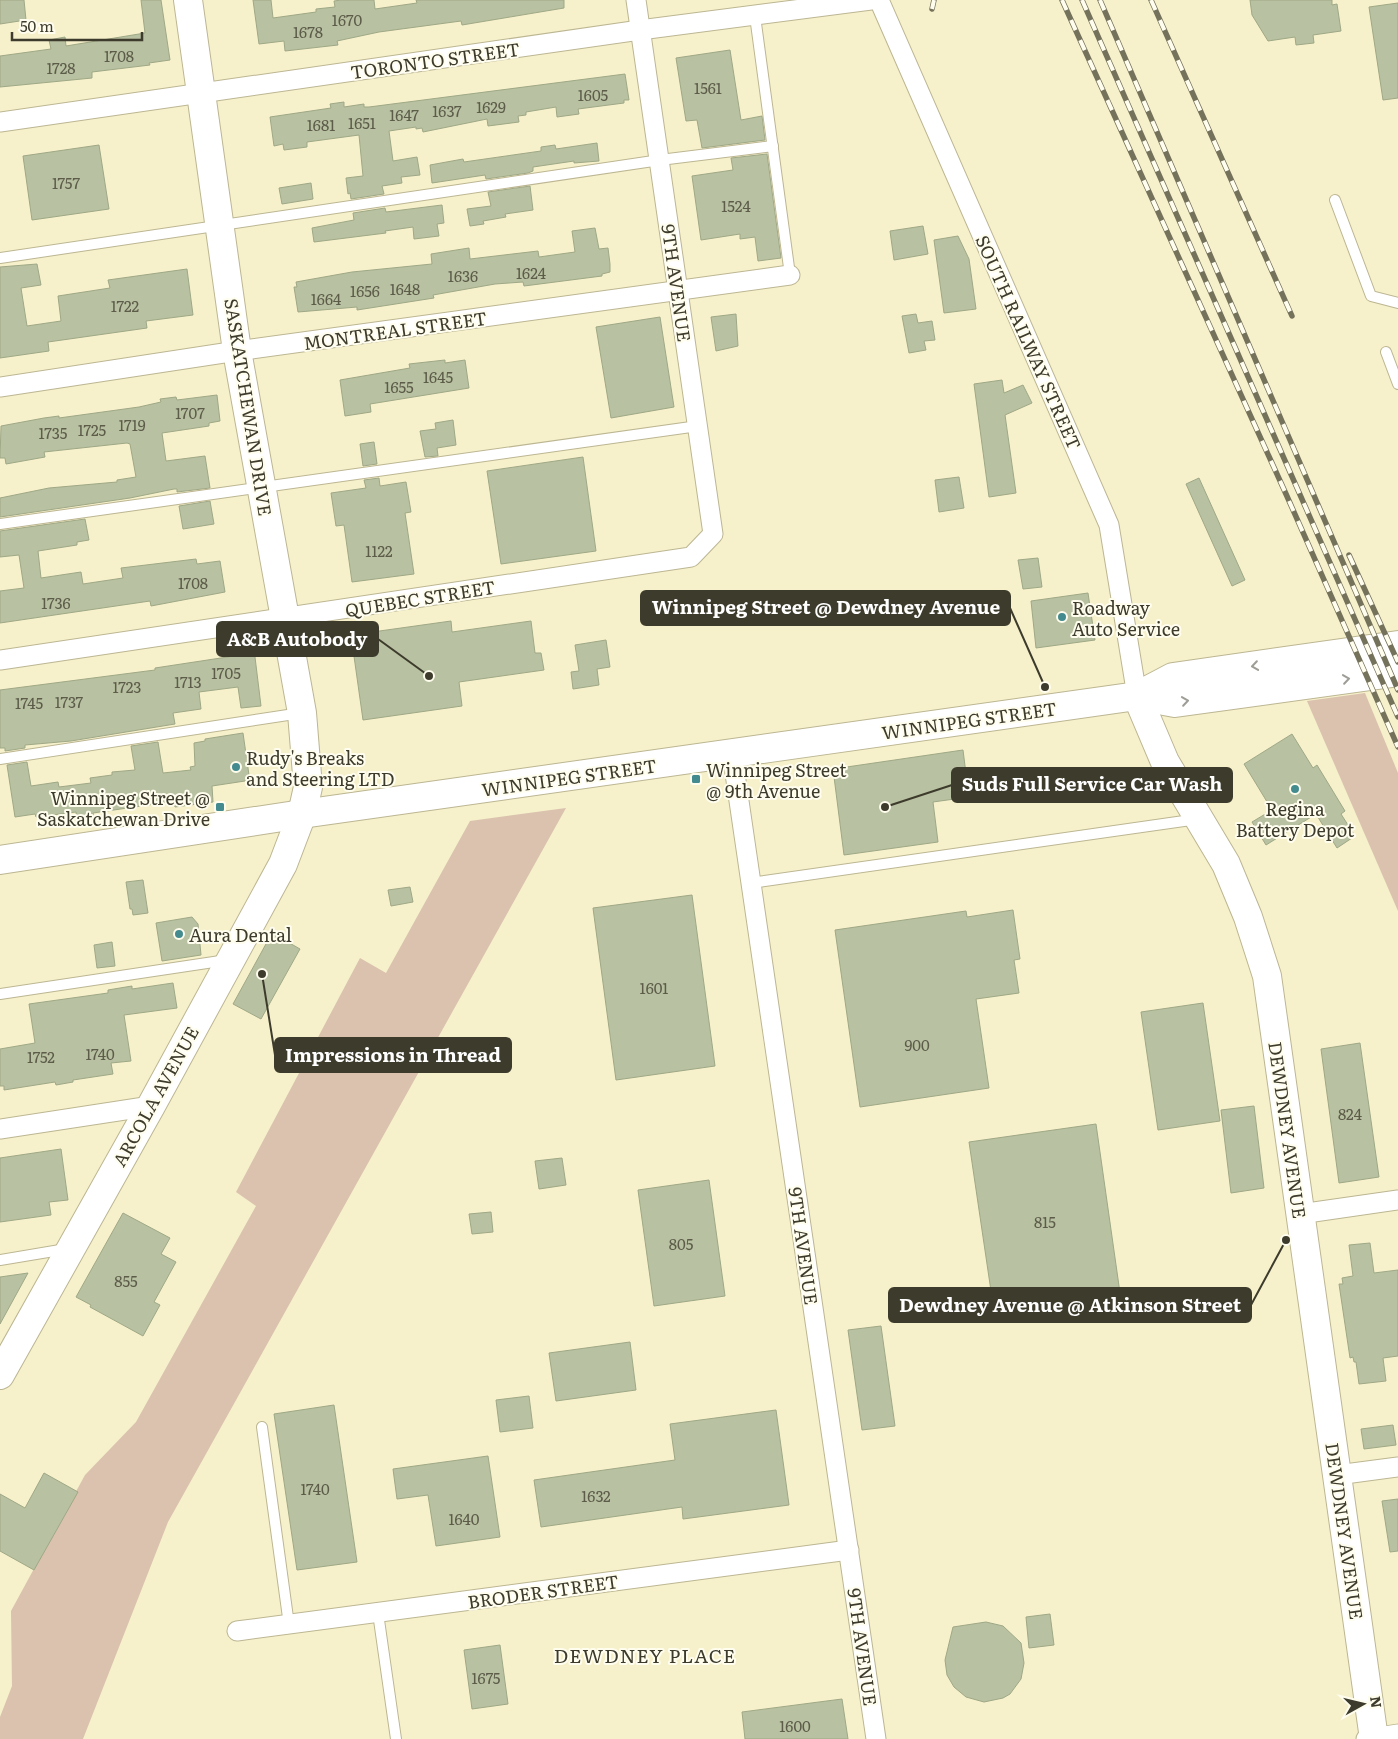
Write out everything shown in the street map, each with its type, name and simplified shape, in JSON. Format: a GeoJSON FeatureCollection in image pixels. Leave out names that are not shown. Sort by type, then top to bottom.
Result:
{"type":"FeatureCollection","features":[{"type":"Feature","properties":{"kind":"main road","name":"SASKATCHEWAN DRIVE"},"geometry":{"type":"LineString","coordinates":[[188,0],[203,93],[237,351],[302,713],[308,787],[302,814]]}},
{"type":"Feature","properties":{"kind":"main road","name":"WINNIPEG STREET"},"geometry":{"type":"LineString","coordinates":[[1138,696],[1172,677],[1398,646]]}},
{"type":"Feature","properties":{"kind":"main road","name":"WINNIPEG STREET"},"geometry":{"type":"LineString","coordinates":[[0,860],[302,814],[1138,696],[1175,703],[1398,672]]}},
{"type":"Feature","properties":{"kind":"main road","name":"DEWDNEY AVENUE"},"geometry":{"type":"LineString","coordinates":[[1138,696],[1165,762],[1226,864],[1248,918],[1267,976],[1337,1475],[1378,1737]]}},
{"type":"Feature","properties":{"kind":"main road","name":"ARCOLA AVENUE"},"geometry":{"type":"LineString","coordinates":[[0,1374],[151,1106],[283,864],[302,814]]}},
{"type":"Feature","properties":{"kind":"street","name":"9TH AVENUE"},"geometry":{"type":"LineString","coordinates":[[636,0],[713,534],[691,557]]}},
{"type":"Feature","properties":{"kind":"street","name":"TORONTO STREET"},"geometry":{"type":"LineString","coordinates":[[0,122],[640,30],[871,0]]}},
{"type":"Feature","properties":{"kind":"street","name":"SOUTH RAILWAY STREET"},"geometry":{"type":"LineString","coordinates":[[879,0],[1109,525],[1138,696]]}},
{"type":"Feature","properties":{"kind":"street","name":"MONTREAL STREET"},"geometry":{"type":"LineString","coordinates":[[0,387],[237,351],[678,292],[790,275]]}},
{"type":"Feature","properties":{"kind":"street","name":"QUEBEC STREET"},"geometry":{"type":"LineString","coordinates":[[0,660],[286,619],[691,557]]}},
{"type":"Feature","properties":{"kind":"street","name":"9TH AVENUE"},"geometry":{"type":"LineString","coordinates":[[732,753],[876,1739]]}},
{"type":"Feature","properties":{"kind":"street"},"geometry":{"type":"LineString","coordinates":[[0,1129],[151,1106]]}},
{"type":"Feature","properties":{"kind":"street"},"geometry":{"type":"LineString","coordinates":[[1300,1214],[1398,1200]]}},
{"type":"Feature","properties":{"kind":"street"},"geometry":{"type":"LineString","coordinates":[[1337,1475],[1398,1467]]}},
{"type":"Feature","properties":{"kind":"street","name":"BRODER STREET"},"geometry":{"type":"LineString","coordinates":[[237,1632],[849,1550]]}},
{"type":"Feature","properties":{"kind":"lane"},"geometry":{"type":"LineString","coordinates":[[755,16],[790,275]]}},
{"type":"Feature","properties":{"kind":"lane"},"geometry":{"type":"LineString","coordinates":[[0,258],[660,160],[773,146]]}},
{"type":"Feature","properties":{"kind":"lane"},"geometry":{"type":"LineString","coordinates":[[1335,200],[1371,296],[1398,303]]}},
{"type":"Feature","properties":{"kind":"lane"},"geometry":{"type":"LineString","coordinates":[[1386,352],[1398,384]]}},
{"type":"Feature","properties":{"kind":"lane"},"geometry":{"type":"LineString","coordinates":[[0,524],[698,426]]}},
{"type":"Feature","properties":{"kind":"lane"},"geometry":{"type":"LineString","coordinates":[[0,759],[302,713]]}},
{"type":"Feature","properties":{"kind":"lane"},"geometry":{"type":"LineString","coordinates":[[751,884],[1198,819]]}},
{"type":"Feature","properties":{"kind":"lane"},"geometry":{"type":"LineString","coordinates":[[0,994],[231,959]]}},
{"type":"Feature","properties":{"kind":"lane"},"geometry":{"type":"LineString","coordinates":[[0,1260],[70,1248]]}},
{"type":"Feature","properties":{"kind":"lane"},"geometry":{"type":"LineString","coordinates":[[262,1426],[289,1624]]}},
{"type":"Feature","properties":{"kind":"lane"},"geometry":{"type":"LineString","coordinates":[[378,1613],[396,1739]]}},
{"type":"Feature","properties":{"kind":"shaded area"},"geometry":{"type":"Polygon","coordinates":[[[1365,693],[1398,773],[1398,911],[1307,701],[1365,693]]]}},
{"type":"Feature","properties":{"kind":"shaded area"},"geometry":{"type":"Polygon","coordinates":[[[566,808],[168,1522],[83,1739],[0,1739],[0,1717],[12,1686],[11,1611],[85,1475],[136,1422],[256,1206],[236,1192],[360,958],[386,973],[470,821],[566,808]]]}},
{"type":"Feature","properties":{"kind":"building"},"geometry":{"type":"Polygon","coordinates":[[[0,0],[24,0],[26,20],[0,24],[0,0]]]}},
{"type":"Feature","properties":{"kind":"building"},"geometry":{"type":"Polygon","coordinates":[[[141,0],[161,0],[170,60],[149,63],[150,65],[92,72],[92,78],[0,87],[0,56],[51,49],[49,40],[65,37],[66,46],[145,33],[141,0]]]}},
{"type":"Feature","properties":{"kind":"building"},"geometry":{"type":"Polygon","coordinates":[[[253,0],[271,0],[273,18],[316,12],[316,9],[335,7],[334,1],[341,0],[374,0],[375,9],[417,3],[416,0],[564,0],[564,8],[462,25],[461,21],[379,32],[337,41],[338,45],[285,51],[284,41],[259,44],[253,0]]]}},
{"type":"Feature","properties":{"kind":"building"},"geometry":{"type":"Polygon","coordinates":[[[1250,0],[1332,0],[1332,5],[1337,4],[1341,31],[1313,35],[1314,43],[1296,45],[1295,37],[1268,41],[1252,15],[1250,0]]]}},
{"type":"Feature","properties":{"kind":"building"},"geometry":{"type":"Polygon","coordinates":[[[1398,3],[1398,98],[1383,100],[1369,7],[1398,3]]]}},
{"type":"Feature","properties":{"kind":"building"},"geometry":{"type":"Polygon","coordinates":[[[730,50],[741,120],[762,116],[765,140],[702,148],[697,120],[686,121],[676,58],[730,50]]]}},
{"type":"Feature","properties":{"kind":"building"},"geometry":{"type":"Polygon","coordinates":[[[625,74],[629,100],[624,100],[624,103],[578,109],[579,114],[557,117],[556,107],[526,112],[526,115],[518,116],[519,122],[488,126],[487,119],[423,132],[422,128],[416,129],[416,127],[389,131],[393,161],[417,157],[420,175],[401,177],[402,183],[382,186],[384,194],[351,199],[350,193],[348,194],[346,178],[363,176],[359,135],[307,142],[307,147],[284,150],[283,144],[274,146],[270,117],[331,108],[330,104],[344,102],[344,107],[364,104],[364,107],[369,107],[625,74]]]}},
{"type":"Feature","properties":{"kind":"building"},"geometry":{"type":"Polygon","coordinates":[[[597,143],[599,161],[574,163],[574,161],[533,167],[533,171],[528,173],[486,179],[485,175],[432,183],[430,165],[463,159],[464,162],[541,151],[541,147],[555,145],[556,149],[597,143]]]}},
{"type":"Feature","properties":{"kind":"building"},"geometry":{"type":"Polygon","coordinates":[[[99,145],[109,209],[32,220],[23,156],[99,145]]]}},
{"type":"Feature","properties":{"kind":"building"},"geometry":{"type":"Polygon","coordinates":[[[767,154],[781,258],[758,261],[755,237],[740,239],[740,234],[701,240],[692,176],[733,170],[731,158],[767,154]]]}},
{"type":"Feature","properties":{"kind":"building"},"geometry":{"type":"Polygon","coordinates":[[[311,183],[313,199],[282,204],[279,188],[311,183]]]}},
{"type":"Feature","properties":{"kind":"building"},"geometry":{"type":"Polygon","coordinates":[[[530,186],[533,210],[505,214],[506,217],[483,221],[484,224],[470,226],[467,209],[491,206],[488,192],[530,186]]]}},
{"type":"Feature","properties":{"kind":"building"},"geometry":{"type":"Polygon","coordinates":[[[442,205],[444,223],[437,224],[439,236],[414,239],[413,227],[385,231],[386,233],[314,242],[312,228],[354,220],[353,213],[385,208],[386,212],[442,205]]]}},
{"type":"Feature","properties":{"kind":"building"},"geometry":{"type":"Polygon","coordinates":[[[923,226],[928,254],[894,260],[890,231],[923,226]]]}},
{"type":"Feature","properties":{"kind":"building"},"geometry":{"type":"Polygon","coordinates":[[[595,228],[599,249],[608,248],[610,272],[602,274],[602,276],[524,286],[523,282],[495,284],[433,295],[434,298],[357,310],[357,307],[298,312],[294,287],[297,287],[296,282],[352,272],[432,264],[431,254],[469,248],[470,259],[538,251],[539,257],[575,252],[572,231],[595,228]]]}},
{"type":"Feature","properties":{"kind":"building"},"geometry":{"type":"Polygon","coordinates":[[[958,236],[969,259],[976,309],[944,313],[934,240],[958,236]]]}},
{"type":"Feature","properties":{"kind":"building"},"geometry":{"type":"Polygon","coordinates":[[[37,264],[41,285],[21,288],[27,326],[61,321],[58,296],[110,288],[108,280],[187,269],[193,315],[146,321],[147,328],[48,342],[49,351],[0,358],[0,267],[37,264]]]}},
{"type":"Feature","properties":{"kind":"building"},"geometry":{"type":"Polygon","coordinates":[[[736,314],[738,346],[716,351],[711,317],[736,314]]]}},
{"type":"Feature","properties":{"kind":"building"},"geometry":{"type":"Polygon","coordinates":[[[916,314],[918,323],[932,321],[935,340],[924,341],[926,350],[909,353],[902,316],[916,314]]]}},
{"type":"Feature","properties":{"kind":"building"},"geometry":{"type":"Polygon","coordinates":[[[660,317],[674,407],[611,418],[596,327],[660,317]]]}},
{"type":"Feature","properties":{"kind":"building"},"geometry":{"type":"Polygon","coordinates":[[[445,360],[445,363],[465,360],[469,388],[370,404],[371,412],[345,416],[340,380],[410,368],[409,364],[445,360]]]}},
{"type":"Feature","properties":{"kind":"building"},"geometry":{"type":"Polygon","coordinates":[[[1002,380],[1004,393],[1023,385],[1032,403],[1005,415],[1016,493],[989,497],[974,384],[1002,380]]]}},
{"type":"Feature","properties":{"kind":"building"},"geometry":{"type":"Polygon","coordinates":[[[217,395],[220,421],[209,423],[209,426],[162,433],[166,461],[205,456],[210,488],[177,492],[177,489],[174,489],[130,498],[0,517],[0,498],[49,488],[117,482],[117,480],[136,477],[130,444],[127,443],[44,452],[45,457],[6,464],[5,458],[0,458],[1,426],[44,418],[59,416],[59,418],[139,407],[161,402],[160,399],[176,397],[177,400],[217,395]]]}},
{"type":"Feature","properties":{"kind":"building"},"geometry":{"type":"Polygon","coordinates":[[[453,420],[456,445],[437,448],[438,456],[425,457],[420,431],[436,429],[435,423],[453,420]]]}},
{"type":"Feature","properties":{"kind":"building"},"geometry":{"type":"Polygon","coordinates":[[[374,442],[377,464],[363,466],[360,444],[374,442]]]}},
{"type":"Feature","properties":{"kind":"building"},"geometry":{"type":"Polygon","coordinates":[[[583,457],[596,551],[501,564],[487,471],[583,457]]]}},
{"type":"Feature","properties":{"kind":"building"},"geometry":{"type":"Polygon","coordinates":[[[959,477],[964,508],[939,512],[935,480],[959,477]]]}},
{"type":"Feature","properties":{"kind":"building"},"geometry":{"type":"Polygon","coordinates":[[[379,478],[380,486],[406,482],[411,512],[405,513],[414,574],[352,582],[344,525],[336,526],[331,493],[366,488],[364,480],[379,478]]]}},
{"type":"Feature","properties":{"kind":"building"},"geometry":{"type":"Polygon","coordinates":[[[1199,478],[1245,580],[1232,586],[1186,484],[1199,478]]]}},
{"type":"Feature","properties":{"kind":"building"},"geometry":{"type":"Polygon","coordinates":[[[210,501],[214,524],[183,529],[179,506],[210,501]]]}},
{"type":"Feature","properties":{"kind":"building"},"geometry":{"type":"Polygon","coordinates":[[[85,519],[89,540],[77,542],[77,545],[38,551],[41,578],[81,572],[83,584],[123,578],[121,568],[196,559],[197,564],[220,561],[225,592],[151,606],[150,601],[0,623],[0,591],[24,588],[19,555],[0,557],[0,531],[85,519]]]}},
{"type":"Feature","properties":{"kind":"building"},"geometry":{"type":"Polygon","coordinates":[[[1038,558],[1042,587],[1023,589],[1018,560],[1038,558]]]}},
{"type":"Feature","properties":{"kind":"building","name":"Roadway Auto Service"},"geometry":{"type":"Polygon","coordinates":[[[1088,593],[1095,640],[1036,648],[1031,601],[1088,593]]]}},
{"type":"Feature","properties":{"kind":"building"},"geometry":{"type":"Polygon","coordinates":[[[451,621],[452,632],[531,621],[535,653],[541,653],[544,670],[459,682],[462,706],[363,720],[351,635],[451,621]]]}},
{"type":"Feature","properties":{"kind":"building"},"geometry":{"type":"Polygon","coordinates":[[[606,640],[610,667],[597,669],[599,685],[573,689],[571,672],[579,671],[575,645],[606,640]]]}},
{"type":"Feature","properties":{"kind":"building"},"geometry":{"type":"Polygon","coordinates":[[[254,649],[261,706],[241,708],[238,687],[199,692],[201,709],[173,713],[175,724],[71,741],[25,745],[25,748],[5,751],[5,748],[0,748],[0,690],[155,670],[155,668],[234,656],[234,652],[254,649]]]}},
{"type":"Feature","properties":{"kind":"building"},"geometry":{"type":"Polygon","coordinates":[[[243,733],[249,775],[245,781],[212,786],[213,802],[175,807],[174,802],[162,803],[93,813],[94,817],[77,820],[76,812],[36,817],[35,814],[15,817],[7,765],[27,762],[31,786],[58,782],[59,787],[91,783],[90,778],[112,775],[112,772],[135,770],[131,746],[158,742],[163,773],[191,770],[190,767],[195,766],[194,743],[205,741],[205,739],[243,733]]]}},
{"type":"Feature","properties":{"kind":"building","name":"Regina Battery Depot"},"geometry":{"type":"Polygon","coordinates":[[[1292,734],[1313,768],[1317,765],[1345,811],[1341,814],[1355,836],[1337,848],[1316,814],[1266,845],[1252,822],[1272,810],[1244,764],[1292,734]]]}},
{"type":"Feature","properties":{"kind":"building"},"geometry":{"type":"Polygon","coordinates":[[[963,750],[969,797],[933,802],[938,842],[844,855],[833,769],[963,750]]]}},
{"type":"Feature","properties":{"kind":"building"},"geometry":{"type":"Polygon","coordinates":[[[143,880],[148,913],[133,915],[132,909],[130,909],[126,882],[143,880]]]}},
{"type":"Feature","properties":{"kind":"building"},"geometry":{"type":"Polygon","coordinates":[[[410,887],[413,902],[391,906],[388,890],[410,887]]]}},
{"type":"Feature","properties":{"kind":"building"},"geometry":{"type":"Polygon","coordinates":[[[692,895],[715,1066],[616,1080],[593,908],[692,895]]]}},
{"type":"Feature","properties":{"kind":"building"},"geometry":{"type":"Polygon","coordinates":[[[1013,910],[1020,959],[1014,960],[1019,993],[976,999],[989,1088],[860,1107],[835,930],[966,911],[967,917],[1013,910]]]}},
{"type":"Feature","properties":{"kind":"building","name":"Aura Dental"},"geometry":{"type":"Polygon","coordinates":[[[192,917],[198,924],[201,955],[162,961],[156,923],[192,917]]]}},
{"type":"Feature","properties":{"kind":"building"},"geometry":{"type":"Polygon","coordinates":[[[272,933],[300,949],[261,1019],[233,1004],[272,933]]]}},
{"type":"Feature","properties":{"kind":"building"},"geometry":{"type":"Polygon","coordinates":[[[112,942],[115,966],[97,968],[94,945],[112,942]]]}},
{"type":"Feature","properties":{"kind":"building"},"geometry":{"type":"Polygon","coordinates":[[[173,983],[177,1008],[124,1015],[131,1061],[111,1063],[113,1074],[73,1080],[73,1082],[56,1085],[55,1082],[4,1090],[4,1086],[0,1086],[0,1049],[35,1043],[29,1004],[108,993],[108,990],[132,986],[132,989],[173,983]]]}},
{"type":"Feature","properties":{"kind":"building"},"geometry":{"type":"Polygon","coordinates":[[[1203,1003],[1220,1121],[1158,1130],[1141,1012],[1203,1003]]]}},
{"type":"Feature","properties":{"kind":"building"},"geometry":{"type":"Polygon","coordinates":[[[1360,1043],[1379,1177],[1339,1183],[1321,1049],[1360,1043]]]}},
{"type":"Feature","properties":{"kind":"building"},"geometry":{"type":"Polygon","coordinates":[[[1254,1106],[1264,1188],[1231,1193],[1221,1110],[1254,1106]]]}},
{"type":"Feature","properties":{"kind":"building"},"geometry":{"type":"Polygon","coordinates":[[[1096,1124],[1121,1300],[995,1318],[969,1142],[1096,1124]]]}},
{"type":"Feature","properties":{"kind":"building"},"geometry":{"type":"Polygon","coordinates":[[[61,1149],[68,1200],[49,1202],[51,1215],[0,1222],[0,1158],[61,1149]]]}},
{"type":"Feature","properties":{"kind":"building"},"geometry":{"type":"Polygon","coordinates":[[[562,1158],[566,1185],[539,1189],[535,1161],[562,1158]]]}},
{"type":"Feature","properties":{"kind":"building"},"geometry":{"type":"Polygon","coordinates":[[[709,1180],[725,1296],[654,1306],[638,1190],[709,1180]]]}},
{"type":"Feature","properties":{"kind":"building"},"geometry":{"type":"Polygon","coordinates":[[[491,1212],[493,1232],[472,1234],[469,1214],[491,1212]]]}},
{"type":"Feature","properties":{"kind":"building"},"geometry":{"type":"Polygon","coordinates":[[[123,1213],[170,1238],[161,1254],[176,1262],[154,1302],[160,1305],[143,1336],[90,1307],[91,1305],[76,1297],[123,1213]]]}},
{"type":"Feature","properties":{"kind":"building"},"geometry":{"type":"Polygon","coordinates":[[[1370,1243],[1374,1273],[1398,1270],[1398,1356],[1383,1358],[1386,1381],[1359,1384],[1356,1362],[1354,1362],[1353,1357],[1350,1358],[1339,1284],[1343,1284],[1342,1278],[1353,1276],[1349,1245],[1370,1243]]]}},
{"type":"Feature","properties":{"kind":"building"},"geometry":{"type":"Polygon","coordinates":[[[28,1273],[0,1324],[0,1277],[28,1273]]]}},
{"type":"Feature","properties":{"kind":"building"},"geometry":{"type":"Polygon","coordinates":[[[881,1326],[895,1426],[862,1430],[848,1330],[881,1326]]]}},
{"type":"Feature","properties":{"kind":"building"},"geometry":{"type":"Polygon","coordinates":[[[630,1342],[636,1390],[556,1401],[549,1353],[630,1342]]]}},
{"type":"Feature","properties":{"kind":"building"},"geometry":{"type":"Polygon","coordinates":[[[529,1396],[533,1428],[500,1432],[496,1400],[529,1396]]]}},
{"type":"Feature","properties":{"kind":"building"},"geometry":{"type":"Polygon","coordinates":[[[334,1405],[357,1562],[297,1570],[274,1414],[334,1405]]]}},
{"type":"Feature","properties":{"kind":"building"},"geometry":{"type":"Polygon","coordinates":[[[776,1410],[789,1505],[683,1519],[682,1507],[541,1527],[534,1480],[675,1460],[670,1424],[776,1410]]]}},
{"type":"Feature","properties":{"kind":"building"},"geometry":{"type":"Polygon","coordinates":[[[1393,1425],[1396,1445],[1364,1449],[1361,1429],[1393,1425]]]}},
{"type":"Feature","properties":{"kind":"building"},"geometry":{"type":"Polygon","coordinates":[[[488,1456],[500,1537],[436,1546],[428,1495],[397,1499],[393,1469],[488,1456]]]}},
{"type":"Feature","properties":{"kind":"building"},"geometry":{"type":"Polygon","coordinates":[[[44,1473],[78,1492],[34,1570],[0,1551],[0,1494],[25,1508],[44,1473]]]}},
{"type":"Feature","properties":{"kind":"building"},"geometry":{"type":"Polygon","coordinates":[[[1398,1499],[1398,1551],[1390,1552],[1382,1501],[1398,1499]]]}},
{"type":"Feature","properties":{"kind":"building"},"geometry":{"type":"Polygon","coordinates":[[[1050,1614],[1054,1645],[1029,1648],[1026,1617],[1050,1614]]]}},
{"type":"Feature","properties":{"kind":"building"},"geometry":{"type":"Polygon","coordinates":[[[986,1622],[1003,1626],[1021,1643],[1024,1663],[1021,1679],[1010,1694],[1003,1698],[984,1702],[966,1697],[954,1687],[947,1675],[945,1660],[953,1627],[986,1622]]]}},
{"type":"Feature","properties":{"kind":"building"},"geometry":{"type":"Polygon","coordinates":[[[500,1645],[508,1704],[472,1709],[464,1650],[500,1645]]]}},
{"type":"Feature","properties":{"kind":"building"},"geometry":{"type":"Polygon","coordinates":[[[842,1699],[848,1739],[745,1739],[742,1712],[842,1699]]]}},
{"type":"Feature","properties":{"kind":"railway"},"geometry":{"type":"LineString","coordinates":[[932,9],[934,0]]}},
{"type":"Feature","properties":{"kind":"railway"},"geometry":{"type":"LineString","coordinates":[[1062,0],[1286,494],[1398,747]]}},
{"type":"Feature","properties":{"kind":"railway"},"geometry":{"type":"LineString","coordinates":[[1082,0],[1398,717]]}},
{"type":"Feature","properties":{"kind":"railway"},"geometry":{"type":"LineString","coordinates":[[1100,0],[1398,690]]}},
{"type":"Feature","properties":{"kind":"railway"},"geometry":{"type":"LineString","coordinates":[[1151,0],[1292,316]]}},
{"type":"Feature","properties":{"kind":"railway"},"geometry":{"type":"LineString","coordinates":[[1349,555],[1398,662]]}},
{"type":"Feature","properties":{"kind":"place","name":"Roadway Auto Service"},"geometry":{"type":"Point","coordinates":[1062,617]}},
{"type":"Feature","properties":{"kind":"place","name":"A&B Autobody"},"geometry":{"type":"Point","coordinates":[429,676]}},
{"type":"Feature","properties":{"kind":"place","name":"Winnipeg Street @ Dewdney Avenue"},"geometry":{"type":"Point","coordinates":[1045,687]}},
{"type":"Feature","properties":{"kind":"place","name":"Rudy's Breaks and Steering LTD"},"geometry":{"type":"Point","coordinates":[236,767]}},
{"type":"Feature","properties":{"kind":"place","name":"Winnipeg Street @ 9th Avenue"},"geometry":{"type":"Point","coordinates":[696,779]}},
{"type":"Feature","properties":{"kind":"place","name":"Regina Battery Depot"},"geometry":{"type":"Point","coordinates":[1295,789]}},
{"type":"Feature","properties":{"kind":"place","name":"Winnipeg Street @ Saskatchewan Drive"},"geometry":{"type":"Point","coordinates":[220,807]}},
{"type":"Feature","properties":{"kind":"place","name":"Suds Full Service Car Wash"},"geometry":{"type":"Point","coordinates":[885,807]}},
{"type":"Feature","properties":{"kind":"place","name":"Aura Dental"},"geometry":{"type":"Point","coordinates":[179,934]}},
{"type":"Feature","properties":{"kind":"place","name":"Impressions in Thread"},"geometry":{"type":"Point","coordinates":[262,974]}},
{"type":"Feature","properties":{"kind":"place","name":"Dewdney Avenue @ Atkinson Street"},"geometry":{"type":"Point","coordinates":[1286,1240]}},
{"type":"Feature","properties":{"kind":"district","name":"DEWDNEY PLACE"},"geometry":{"type":"Point","coordinates":[645,1655]}}]}
